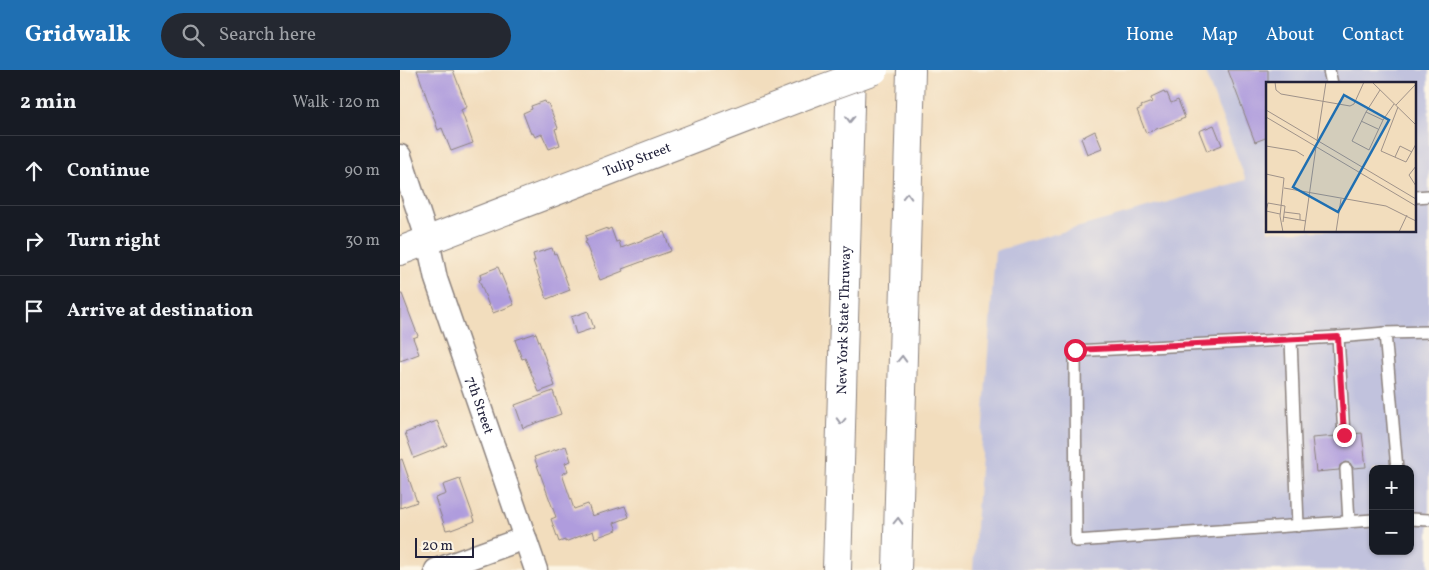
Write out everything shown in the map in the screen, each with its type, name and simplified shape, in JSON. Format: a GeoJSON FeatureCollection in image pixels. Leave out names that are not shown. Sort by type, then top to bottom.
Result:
{"type":"FeatureCollection","features":[{"type":"Feature","properties":{"kind":"main road","name":"New York State Thruway"},"geometry":{"type":"LineString","coordinates":[[837,570],[851,70]]}},
{"type":"Feature","properties":{"kind":"main road","name":"Tulip Street"},"geometry":{"type":"LineString","coordinates":[[400,251],[874,70]]}},
{"type":"Feature","properties":{"kind":"main road"},"geometry":{"type":"LineString","coordinates":[[896,570],[910,70]]}},
{"type":"Feature","properties":{"kind":"street","name":"7th Street"},"geometry":{"type":"LineString","coordinates":[[400,156],[428,240],[436,279],[536,570]]}},
{"type":"Feature","properties":{"kind":"street"},"geometry":{"type":"LineString","coordinates":[[436,570],[525,538]]}},
{"type":"Feature","properties":{"kind":"lane"},"geometry":{"type":"LineString","coordinates":[[1416,197],[1429,196]]}},
{"type":"Feature","properties":{"kind":"lane"},"geometry":{"type":"LineString","coordinates":[[1369,520],[1076,541],[1075,350],[1429,332]]}},
{"type":"Feature","properties":{"kind":"lane"},"geometry":{"type":"LineString","coordinates":[[1386,333],[1397,465]]}},
{"type":"Feature","properties":{"kind":"lane"},"geometry":{"type":"LineString","coordinates":[[1338,337],[1344,435]]}},
{"type":"Feature","properties":{"kind":"lane"},"geometry":{"type":"LineString","coordinates":[[1291,339],[1298,526]]}},
{"type":"Feature","properties":{"kind":"lane"},"geometry":{"type":"LineString","coordinates":[[1346,469],[1349,522]]}},
{"type":"Feature","properties":{"kind":"lane"},"geometry":{"type":"LineString","coordinates":[[1414,519],[1429,520]]}},
{"type":"Feature","properties":{"kind":"shaded area"},"geometry":{"type":"Polygon","coordinates":[[[1204,70],[1429,70],[1429,570],[973,570],[995,251],[1246,180],[1204,70]]]}},
{"type":"Feature","properties":{"kind":"building"},"geometry":{"type":"Polygon","coordinates":[[[417,70],[453,70],[467,107],[461,110],[473,143],[451,151],[442,128],[438,130],[417,70]]]}},
{"type":"Feature","properties":{"kind":"building"},"geometry":{"type":"Polygon","coordinates":[[[1228,70],[1268,70],[1268,82],[1266,82],[1266,138],[1255,142],[1228,70]]]}},
{"type":"Feature","properties":{"kind":"building"},"geometry":{"type":"Polygon","coordinates":[[[1164,92],[1165,94],[1167,93],[1171,103],[1178,100],[1185,118],[1146,133],[1137,110],[1142,108],[1141,106],[1152,102],[1151,98],[1164,92]]]}},
{"type":"Feature","properties":{"kind":"building"},"geometry":{"type":"Polygon","coordinates":[[[545,101],[546,104],[548,103],[558,128],[555,129],[560,145],[549,149],[542,134],[535,137],[533,133],[531,134],[523,113],[532,109],[531,106],[545,101]]]}},
{"type":"Feature","properties":{"kind":"building"},"geometry":{"type":"Polygon","coordinates":[[[1214,125],[1222,145],[1207,151],[1199,131],[1214,125]]]}},
{"type":"Feature","properties":{"kind":"building"},"geometry":{"type":"Polygon","coordinates":[[[1095,131],[1102,148],[1087,154],[1081,138],[1095,131]]]}},
{"type":"Feature","properties":{"kind":"building"},"geometry":{"type":"Polygon","coordinates":[[[607,228],[607,230],[611,228],[616,242],[619,241],[621,248],[664,232],[671,251],[622,269],[623,271],[600,280],[585,242],[587,241],[585,236],[607,228]]]}},
{"type":"Feature","properties":{"kind":"building"},"geometry":{"type":"Polygon","coordinates":[[[552,248],[554,254],[556,253],[570,290],[547,299],[533,261],[535,261],[533,254],[552,248]]]}},
{"type":"Feature","properties":{"kind":"building"},"geometry":{"type":"Polygon","coordinates":[[[498,267],[514,305],[493,313],[479,280],[481,279],[480,274],[498,267]]]}},
{"type":"Feature","properties":{"kind":"building"},"geometry":{"type":"Polygon","coordinates":[[[400,294],[402,294],[418,336],[413,338],[419,354],[400,361],[400,294]]]}},
{"type":"Feature","properties":{"kind":"building"},"geometry":{"type":"Polygon","coordinates":[[[588,311],[594,328],[576,334],[571,317],[588,311]]]}},
{"type":"Feature","properties":{"kind":"building"},"geometry":{"type":"Polygon","coordinates":[[[536,333],[555,386],[539,392],[525,358],[522,359],[515,340],[536,333]]]}},
{"type":"Feature","properties":{"kind":"building"},"geometry":{"type":"Polygon","coordinates":[[[553,391],[561,414],[523,428],[515,405],[553,391]]]}},
{"type":"Feature","properties":{"kind":"building"},"geometry":{"type":"Polygon","coordinates":[[[437,421],[447,445],[414,458],[405,433],[437,421]]]}},
{"type":"Feature","properties":{"kind":"building"},"geometry":{"type":"Polygon","coordinates":[[[1362,433],[1366,467],[1353,468],[1350,463],[1345,462],[1340,465],[1339,470],[1316,472],[1312,438],[1337,436],[1340,441],[1345,442],[1350,439],[1351,434],[1362,433]]]}},
{"type":"Feature","properties":{"kind":"building"},"geometry":{"type":"Polygon","coordinates":[[[566,446],[571,461],[565,463],[568,471],[562,474],[574,509],[588,504],[592,516],[625,506],[629,517],[614,523],[617,530],[595,538],[593,531],[565,542],[565,540],[559,542],[551,519],[556,517],[534,457],[566,446]]]}},
{"type":"Feature","properties":{"kind":"building"},"geometry":{"type":"Polygon","coordinates":[[[402,459],[417,502],[400,508],[400,460],[402,459]]]}},
{"type":"Feature","properties":{"kind":"building"},"geometry":{"type":"Polygon","coordinates":[[[460,479],[475,521],[446,530],[435,498],[446,494],[443,485],[460,479]]]}},
{"type":"Feature","properties":{"kind":"route"},"geometry":{"type":"LineString","coordinates":[[1075,350],[1338,337],[1344,435]]}}]}
